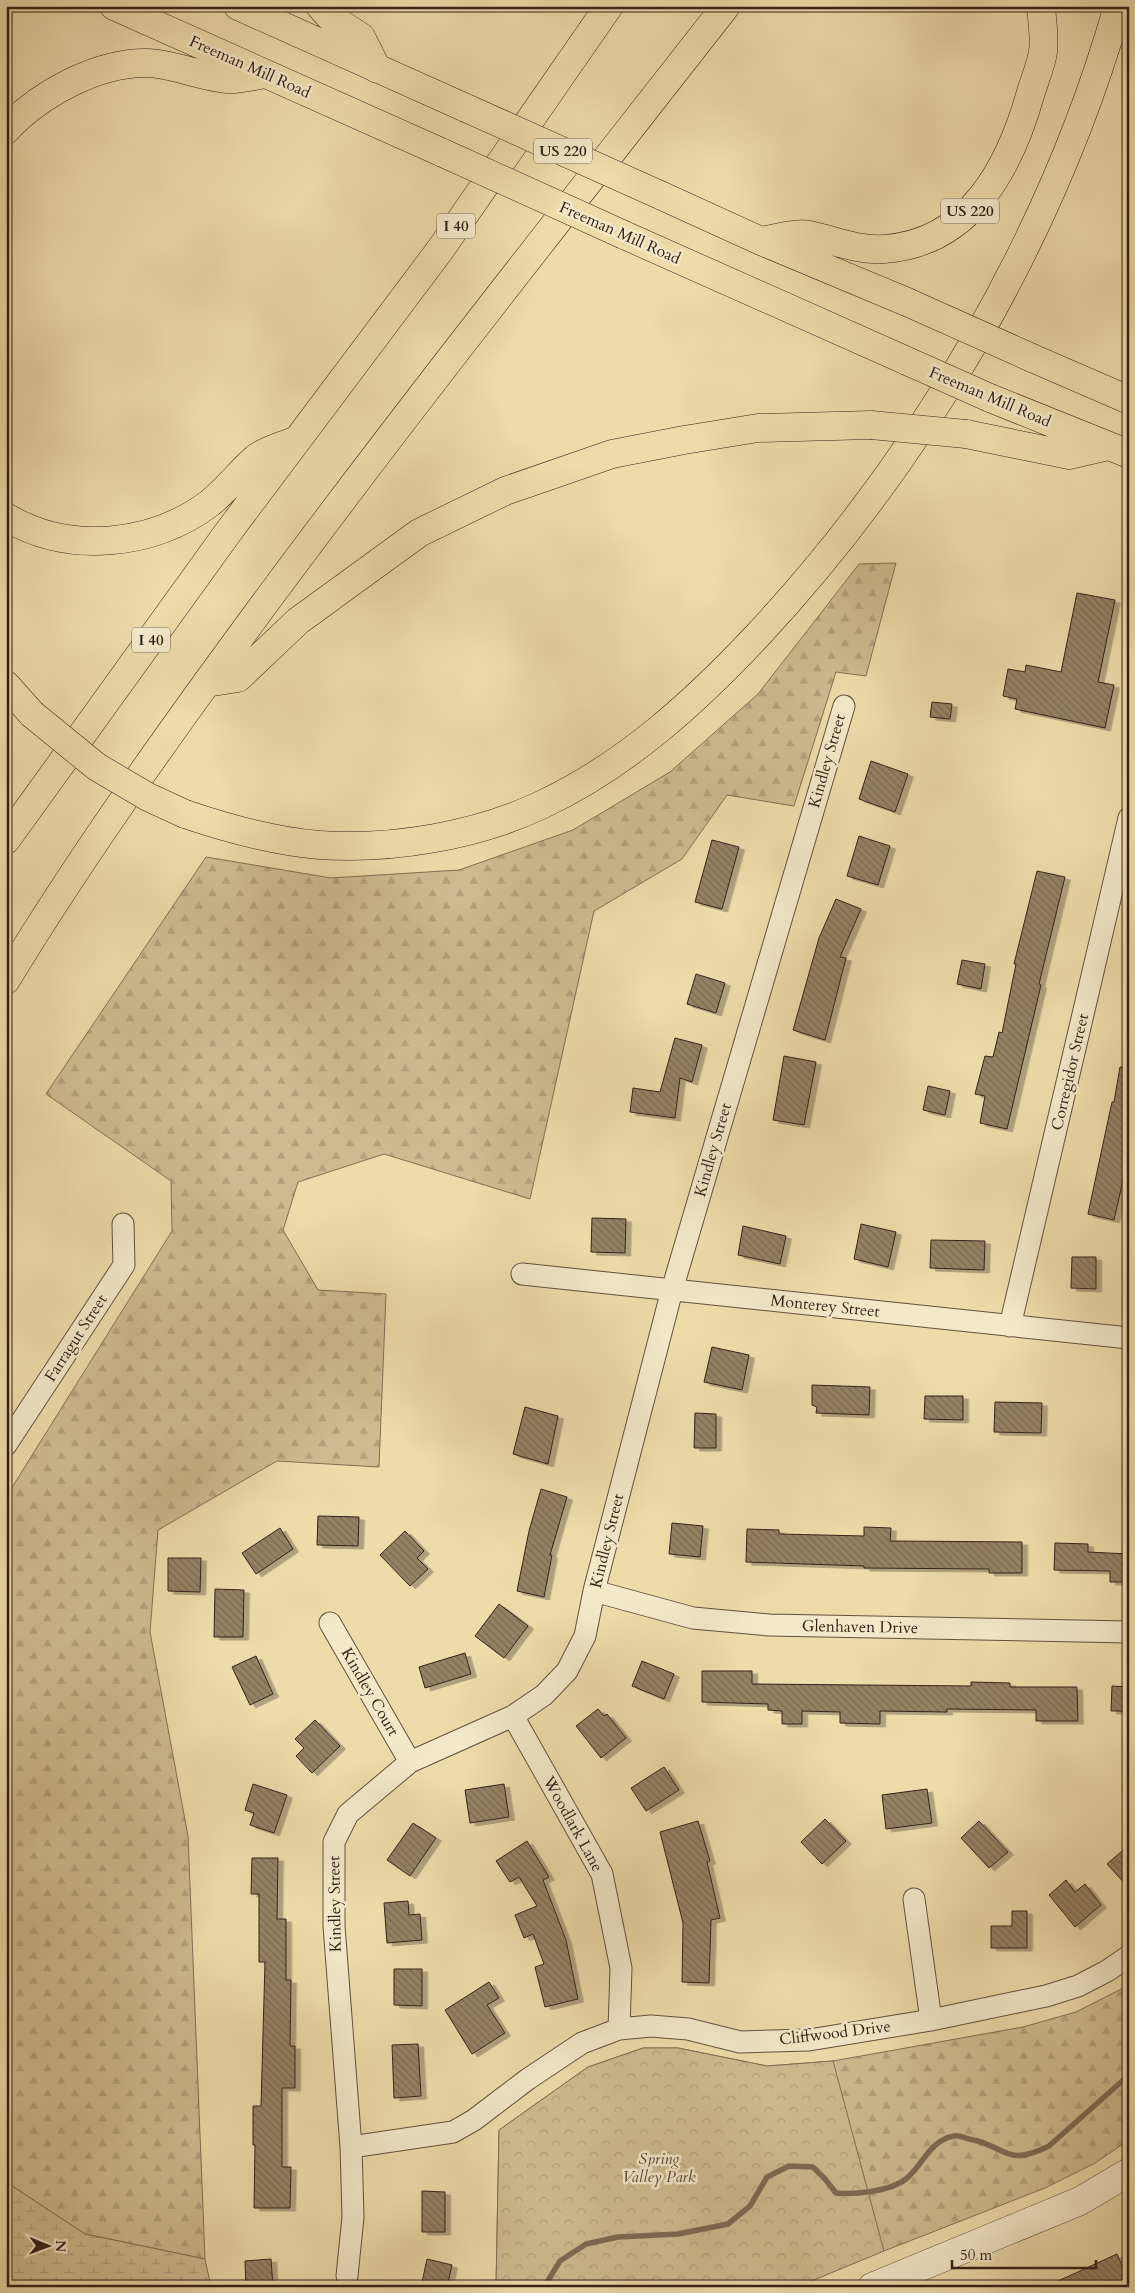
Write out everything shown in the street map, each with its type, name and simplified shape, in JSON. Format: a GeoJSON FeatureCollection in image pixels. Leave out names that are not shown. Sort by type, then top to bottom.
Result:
{"type":"FeatureCollection","features":[{"type":"Feature","properties":{"kind":"highway","name":"Freeman Mill Road"},"geometry":{"type":"LineString","coordinates":[[114,6],[990,398],[1118,450]]}},
{"type":"Feature","properties":{"kind":"highway","name":"US 220"},"geometry":{"type":"LineString","coordinates":[[238,6],[761,241],[807,234],[853,247],[882,250],[910,246],[954,226],[978,204],[1001,169],[1022,123],[1043,51],[1041,6]]}},
{"type":"Feature","properties":{"kind":"highway"},"geometry":{"type":"LineString","coordinates":[[320,6],[329,16],[361,37],[377,69]]}},
{"type":"Feature","properties":{"kind":"highway","name":"I 40"},"geometry":{"type":"LineString","coordinates":[[6,840],[56,768],[296,441],[440,250],[609,6]]}},
{"type":"Feature","properties":{"kind":"highway"},"geometry":{"type":"LineString","coordinates":[[6,980],[76,871],[206,683],[360,475],[726,6]]}},
{"type":"Feature","properties":{"kind":"highway"},"geometry":{"type":"LineString","coordinates":[[6,685],[32,714],[97,767],[148,797],[185,814],[228,829],[273,838],[319,845],[356,846],[452,835],[493,824],[539,806],[588,780],[682,710],[726,669],[823,562],[931,412],[989,316],[1042,213],[1074,134],[1108,41],[1118,6]]}},
{"type":"Feature","properties":{"kind":"highway"},"geometry":{"type":"LineString","coordinates":[[6,130],[22,112],[46,95],[79,79],[112,68],[148,63],[228,80],[265,74]]}},
{"type":"Feature","properties":{"kind":"highway"},"geometry":{"type":"LineString","coordinates":[[761,241],[907,302],[1129,400]]}},
{"type":"Feature","properties":{"kind":"highway"},"geometry":{"type":"LineString","coordinates":[[206,683],[238,678],[298,621],[419,533],[505,491],[612,454],[758,428],[871,425],[966,434],[1069,455],[1118,450]]}},
{"type":"Feature","properties":{"kind":"highway"},"geometry":{"type":"LineString","coordinates":[[6,517],[42,533],[71,539],[104,541],[147,535],[178,524],[210,502],[258,456],[296,441]]}},
{"type":"Feature","properties":{"kind":"street","name":"Kindley Street"},"geometry":{"type":"LineString","coordinates":[[347,2276],[353,2217],[351,2147],[334,1926],[334,1842],[348,1814],[410,1762],[513,1716],[544,1695],[567,1671],[585,1636],[594,1592],[672,1290],[844,706]]}},
{"type":"Feature","properties":{"kind":"street","name":"Corregidor Street"},"geometry":{"type":"LineString","coordinates":[[1010,1326],[1129,818]]}},
{"type":"Feature","properties":{"kind":"street","name":"Farragut Street"},"geometry":{"type":"LineString","coordinates":[[6,1445],[124,1265],[123,1224]]}},
{"type":"Feature","properties":{"kind":"street","name":"Monterey Street"},"geometry":{"type":"LineString","coordinates":[[522,1274],[1129,1338]]}},
{"type":"Feature","properties":{"kind":"street","name":"Glenhaven Drive"},"geometry":{"type":"LineString","coordinates":[[594,1592],[693,1618],[769,1625],[1129,1632]]}},
{"type":"Feature","properties":{"kind":"street","name":"Kindley Court"},"geometry":{"type":"LineString","coordinates":[[330,1623],[410,1762]]}},
{"type":"Feature","properties":{"kind":"street","name":"Woodlark Lane"},"geometry":{"type":"LineString","coordinates":[[513,1716],[602,1874],[621,1968],[619,2030]]}},
{"type":"Feature","properties":{"kind":"street"},"geometry":{"type":"LineString","coordinates":[[914,1899],[931,2020]]}},
{"type":"Feature","properties":{"kind":"street","name":"Cliffwood Drive"},"geometry":{"type":"LineString","coordinates":[[351,2147],[452,2132],[474,2120],[528,2079],[582,2042],[619,2030],[651,2026],[688,2029],[740,2042],[809,2040],[931,2020],[1046,1996],[1070,1988],[1107,1971],[1129,1956]]}},
{"type":"Feature","properties":{"kind":"street"},"geometry":{"type":"LineString","coordinates":[[872,2287],[1080,2201],[1129,2172]]}},
{"type":"Feature","properties":{"kind":"green space"},"geometry":{"type":"Polygon","coordinates":[[[896,563],[866,676],[836,672],[794,806],[727,795],[682,859],[594,911],[530,1199],[384,1154],[298,1182],[283,1230],[318,1290],[386,1294],[379,1467],[277,1461],[158,1530],[150,1632],[188,1836],[205,2259],[85,2234],[6,2182],[6,1497],[172,1231],[171,1181],[46,1094],[206,857],[331,878],[459,870],[573,830],[670,772],[758,694],[859,564],[896,563]]]}},
{"type":"Feature","properties":{"kind":"green space"},"geometry":{"type":"Polygon","coordinates":[[[1129,1985],[1129,2140],[1095,2163],[1045,2188],[884,2251],[817,2126],[496,2287],[499,2130],[588,2067],[643,2048],[678,2048],[767,2066],[833,2061],[1023,2027],[1076,2012],[1129,1985]]]}},
{"type":"Feature","properties":{"kind":"green space","name":"Spring Valley Park"},"geometry":{"type":"Polygon","coordinates":[[[643,2048],[678,2048],[767,2066],[833,2061],[884,2251],[797,2287],[496,2287],[499,2130],[588,2067],[643,2048]]]}},
{"type":"Feature","properties":{"kind":"green space"},"geometry":{"type":"Polygon","coordinates":[[[6,2182],[85,2234],[205,2259],[211,2287],[6,2287],[6,2182]]]}},
{"type":"Feature","properties":{"kind":"building"},"geometry":{"type":"Polygon","coordinates":[[[1077,593],[1115,600],[1098,682],[1114,685],[1105,728],[1015,709],[1017,699],[1003,696],[1008,669],[1025,672],[1026,665],[1061,672],[1077,593]]]}},
{"type":"Feature","properties":{"kind":"building"},"geometry":{"type":"Polygon","coordinates":[[[932,702],[952,704],[950,719],[930,717],[932,702]]]}},
{"type":"Feature","properties":{"kind":"building"},"geometry":{"type":"Polygon","coordinates":[[[871,761],[908,774],[895,812],[859,799],[871,761]]]}},
{"type":"Feature","properties":{"kind":"building"},"geometry":{"type":"Polygon","coordinates":[[[859,836],[890,846],[878,885],[847,876],[859,836]]]}},
{"type":"Feature","properties":{"kind":"building"},"geometry":{"type":"Polygon","coordinates":[[[712,840],[739,847],[722,909],[695,902],[712,840]]]}},
{"type":"Feature","properties":{"kind":"building"},"geometry":{"type":"Polygon","coordinates":[[[1037,871],[1065,877],[1007,1129],[980,1123],[985,1096],[975,1094],[985,1056],[993,1057],[999,1032],[1002,1033],[1016,964],[1014,964],[1037,871]]]}},
{"type":"Feature","properties":{"kind":"building"},"geometry":{"type":"Polygon","coordinates":[[[836,899],[861,909],[840,957],[846,958],[825,1040],[793,1030],[819,938],[836,899]]]}},
{"type":"Feature","properties":{"kind":"building"},"geometry":{"type":"Polygon","coordinates":[[[962,960],[985,964],[981,989],[957,984],[962,960]]]}},
{"type":"Feature","properties":{"kind":"building"},"geometry":{"type":"Polygon","coordinates":[[[696,974],[725,983],[716,1013],[687,1004],[696,974]]]}},
{"type":"Feature","properties":{"kind":"building"},"geometry":{"type":"Polygon","coordinates":[[[675,1038],[702,1045],[692,1082],[680,1078],[675,1118],[630,1112],[633,1088],[660,1092],[675,1038]]]}},
{"type":"Feature","properties":{"kind":"building"},"geometry":{"type":"Polygon","coordinates":[[[784,1056],[816,1062],[804,1125],[773,1120],[784,1056]]]}},
{"type":"Feature","properties":{"kind":"building"},"geometry":{"type":"Polygon","coordinates":[[[1120,1067],[1129,1067],[1129,1154],[1114,1220],[1088,1214],[1112,1102],[1114,1102],[1120,1067]]]}},
{"type":"Feature","properties":{"kind":"building"},"geometry":{"type":"Polygon","coordinates":[[[928,1086],[950,1091],[945,1115],[923,1110],[928,1086]]]}},
{"type":"Feature","properties":{"kind":"building"},"geometry":{"type":"Polygon","coordinates":[[[592,1218],[626,1219],[625,1253],[591,1252],[592,1218]]]}},
{"type":"Feature","properties":{"kind":"building"},"geometry":{"type":"Polygon","coordinates":[[[861,1224],[896,1232],[888,1267],[854,1259],[861,1224]]]}},
{"type":"Feature","properties":{"kind":"building"},"geometry":{"type":"Polygon","coordinates":[[[743,1226],[786,1236],[780,1264],[738,1255],[743,1226]]]}},
{"type":"Feature","properties":{"kind":"building"},"geometry":{"type":"Polygon","coordinates":[[[931,1240],[985,1241],[984,1270],[930,1268],[931,1240]]]}},
{"type":"Feature","properties":{"kind":"building"},"geometry":{"type":"Polygon","coordinates":[[[1072,1257],[1096,1257],[1096,1289],[1071,1288],[1072,1257]]]}},
{"type":"Feature","properties":{"kind":"building"},"geometry":{"type":"Polygon","coordinates":[[[712,1347],[749,1355],[742,1390],[704,1382],[712,1347]]]}},
{"type":"Feature","properties":{"kind":"building"},"geometry":{"type":"Polygon","coordinates":[[[812,1385],[870,1387],[869,1415],[816,1413],[817,1407],[812,1405],[812,1385]]]}},
{"type":"Feature","properties":{"kind":"building"},"geometry":{"type":"Polygon","coordinates":[[[925,1396],[963,1396],[963,1420],[924,1419],[925,1396]]]}},
{"type":"Feature","properties":{"kind":"building"},"geometry":{"type":"Polygon","coordinates":[[[995,1402],[1042,1403],[1041,1433],[994,1432],[995,1402]]]}},
{"type":"Feature","properties":{"kind":"building"},"geometry":{"type":"Polygon","coordinates":[[[525,1407],[558,1416],[548,1464],[513,1454],[525,1407]]]}},
{"type":"Feature","properties":{"kind":"building"},"geometry":{"type":"Polygon","coordinates":[[[695,1413],[716,1414],[716,1448],[694,1448],[695,1413]]]}},
{"type":"Feature","properties":{"kind":"building"},"geometry":{"type":"Polygon","coordinates":[[[541,1489],[567,1497],[550,1555],[552,1555],[544,1597],[517,1591],[529,1531],[541,1489]]]}},
{"type":"Feature","properties":{"kind":"building"},"geometry":{"type":"Polygon","coordinates":[[[318,1516],[359,1517],[358,1546],[317,1545],[318,1516]]]}},
{"type":"Feature","properties":{"kind":"building"},"geometry":{"type":"Polygon","coordinates":[[[672,1523],[703,1526],[700,1557],[669,1554],[672,1523]]]}},
{"type":"Feature","properties":{"kind":"building"},"geometry":{"type":"Polygon","coordinates":[[[864,1527],[891,1528],[890,1541],[1022,1542],[1022,1573],[989,1573],[989,1569],[864,1568],[864,1566],[746,1562],[747,1529],[779,1530],[779,1534],[864,1536],[864,1527]]]}},
{"type":"Feature","properties":{"kind":"building"},"geometry":{"type":"Polygon","coordinates":[[[280,1528],[293,1549],[256,1574],[242,1553],[280,1528]]]}},
{"type":"Feature","properties":{"kind":"building"},"geometry":{"type":"Polygon","coordinates":[[[405,1531],[424,1551],[417,1558],[428,1569],[410,1586],[380,1555],[405,1531]]]}},
{"type":"Feature","properties":{"kind":"building"},"geometry":{"type":"Polygon","coordinates":[[[1055,1543],[1088,1544],[1088,1552],[1129,1554],[1129,1582],[1110,1582],[1110,1571],[1054,1570],[1055,1543]]]}},
{"type":"Feature","properties":{"kind":"building"},"geometry":{"type":"Polygon","coordinates":[[[168,1558],[201,1558],[200,1592],[168,1591],[168,1558]]]}},
{"type":"Feature","properties":{"kind":"building"},"geometry":{"type":"Polygon","coordinates":[[[215,1589],[244,1590],[243,1637],[214,1637],[215,1589]]]}},
{"type":"Feature","properties":{"kind":"building"},"geometry":{"type":"Polygon","coordinates":[[[499,1604],[528,1626],[504,1658],[475,1636],[499,1604]]]}},
{"type":"Feature","properties":{"kind":"building"},"geometry":{"type":"Polygon","coordinates":[[[465,1653],[471,1674],[425,1688],[419,1667],[465,1653]]]}},
{"type":"Feature","properties":{"kind":"building"},"geometry":{"type":"Polygon","coordinates":[[[256,1656],[273,1694],[250,1705],[232,1667],[256,1656]]]}},
{"type":"Feature","properties":{"kind":"building"},"geometry":{"type":"Polygon","coordinates":[[[642,1661],[674,1674],[664,1699],[632,1686],[642,1661]]]}},
{"type":"Feature","properties":{"kind":"building"},"geometry":{"type":"Polygon","coordinates":[[[702,1671],[752,1671],[752,1684],[971,1686],[971,1682],[1010,1683],[1010,1687],[1077,1687],[1078,1721],[1036,1721],[1036,1710],[947,1709],[947,1712],[880,1711],[880,1724],[840,1723],[840,1712],[802,1711],[802,1724],[782,1724],[782,1711],[768,1710],[768,1704],[702,1702],[702,1671]]]}},
{"type":"Feature","properties":{"kind":"building"},"geometry":{"type":"Polygon","coordinates":[[[1112,1686],[1129,1687],[1129,1711],[1111,1711],[1112,1686]]]}},
{"type":"Feature","properties":{"kind":"building"},"geometry":{"type":"Polygon","coordinates":[[[598,1709],[604,1716],[607,1714],[626,1738],[601,1758],[576,1726],[598,1709]]]}},
{"type":"Feature","properties":{"kind":"building"},"geometry":{"type":"Polygon","coordinates":[[[315,1720],[340,1746],[312,1773],[296,1756],[304,1748],[295,1739],[315,1720]]]}},
{"type":"Feature","properties":{"kind":"building"},"geometry":{"type":"Polygon","coordinates":[[[664,1767],[679,1790],[646,1811],[631,1788],[664,1767]]]}},
{"type":"Feature","properties":{"kind":"building"},"geometry":{"type":"Polygon","coordinates":[[[253,1784],[287,1795],[274,1833],[250,1825],[254,1813],[245,1810],[253,1784]]]}},
{"type":"Feature","properties":{"kind":"building"},"geometry":{"type":"Polygon","coordinates":[[[504,1784],[509,1817],[470,1823],[465,1790],[504,1784]]]}},
{"type":"Feature","properties":{"kind":"building"},"geometry":{"type":"Polygon","coordinates":[[[927,1789],[932,1823],[886,1829],[882,1795],[927,1789]]]}},
{"type":"Feature","properties":{"kind":"building"},"geometry":{"type":"Polygon","coordinates":[[[825,1819],[846,1841],[822,1864],[801,1842],[825,1819]]]}},
{"type":"Feature","properties":{"kind":"building"},"geometry":{"type":"Polygon","coordinates":[[[698,1821],[710,1861],[707,1862],[720,1918],[711,1920],[709,1983],[682,1982],[683,1923],[660,1832],[698,1821]]]}},
{"type":"Feature","properties":{"kind":"building"},"geometry":{"type":"Polygon","coordinates":[[[979,1821],[1008,1852],[989,1868],[961,1838],[979,1821]]]}},
{"type":"Feature","properties":{"kind":"building"},"geometry":{"type":"Polygon","coordinates":[[[413,1823],[436,1838],[410,1876],[387,1860],[413,1823]]]}},
{"type":"Feature","properties":{"kind":"building"},"geometry":{"type":"Polygon","coordinates":[[[527,1841],[549,1877],[543,1880],[566,1940],[578,1999],[545,2007],[535,1967],[544,1964],[533,1934],[524,1938],[515,1915],[537,1906],[519,1877],[510,1882],[496,1861],[527,1841]]]}},
{"type":"Feature","properties":{"kind":"building"},"geometry":{"type":"Polygon","coordinates":[[[1129,1845],[1129,1888],[1107,1864],[1129,1845]]]}},
{"type":"Feature","properties":{"kind":"building"},"geometry":{"type":"Polygon","coordinates":[[[252,1858],[278,1858],[277,1919],[286,1919],[286,1980],[291,1980],[290,2046],[295,2046],[295,2088],[282,2088],[282,2167],[291,2167],[290,2208],[254,2208],[255,2145],[253,2145],[253,2106],[261,2106],[265,1962],[259,1962],[259,1894],[251,1894],[252,1858]]]}},
{"type":"Feature","properties":{"kind":"building"},"geometry":{"type":"Polygon","coordinates":[[[1066,1880],[1075,1892],[1085,1884],[1101,1905],[1075,1927],[1049,1895],[1066,1880]]]}},
{"type":"Feature","properties":{"kind":"building"},"geometry":{"type":"Polygon","coordinates":[[[408,1901],[409,1915],[420,1914],[422,1940],[387,1943],[384,1903],[408,1901]]]}},
{"type":"Feature","properties":{"kind":"building"},"geometry":{"type":"Polygon","coordinates":[[[1012,1911],[1027,1911],[1027,1948],[991,1948],[991,1926],[1012,1926],[1012,1911]]]}},
{"type":"Feature","properties":{"kind":"building"},"geometry":{"type":"Polygon","coordinates":[[[394,1969],[422,1969],[422,2006],[394,2005],[394,1969]]]}},
{"type":"Feature","properties":{"kind":"building"},"geometry":{"type":"Polygon","coordinates":[[[489,1982],[499,1998],[487,2005],[505,2033],[472,2054],[445,2010],[489,1982]]]}},
{"type":"Feature","properties":{"kind":"building"},"geometry":{"type":"Polygon","coordinates":[[[418,2044],[421,2096],[394,2098],[392,2045],[418,2044]]]}},
{"type":"Feature","properties":{"kind":"building"},"geometry":{"type":"Polygon","coordinates":[[[422,2191],[445,2192],[445,2232],[422,2232],[422,2191]]]}},
{"type":"Feature","properties":{"kind":"building"},"geometry":{"type":"Polygon","coordinates":[[[1117,2254],[1128,2279],[1111,2287],[1045,2287],[1117,2254]]]}},
{"type":"Feature","properties":{"kind":"building"},"geometry":{"type":"Polygon","coordinates":[[[271,2259],[273,2287],[246,2287],[245,2261],[271,2259]]]}},
{"type":"Feature","properties":{"kind":"building"},"geometry":{"type":"Polygon","coordinates":[[[427,2259],[452,2265],[447,2287],[421,2287],[427,2259]]]}},
{"type":"Feature","properties":{"kind":"waterway"},"geometry":{"type":"LineString","coordinates":[[544,2287],[560,2261],[586,2244],[618,2237],[678,2234],[728,2224],[750,2206],[767,2177],[789,2166],[813,2167],[836,2193],[853,2193],[882,2189],[899,2183],[912,2174],[933,2147],[946,2138],[954,2136],[982,2142],[1014,2155],[1034,2152],[1049,2146],[1129,2075]]}}]}
